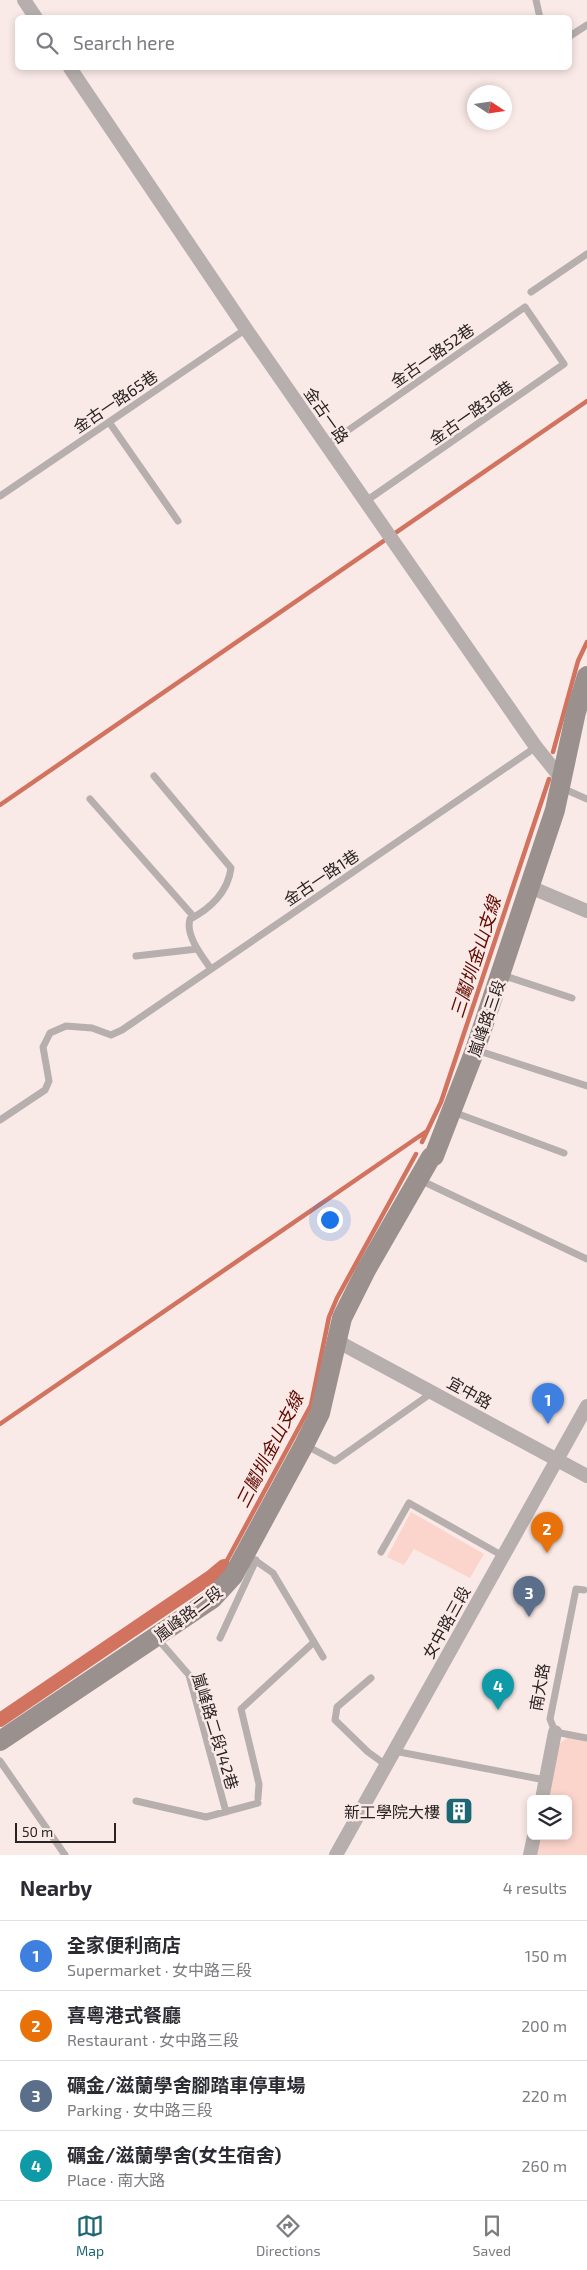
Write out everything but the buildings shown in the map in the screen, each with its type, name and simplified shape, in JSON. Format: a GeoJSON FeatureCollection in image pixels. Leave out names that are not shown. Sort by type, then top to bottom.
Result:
{"type":"FeatureCollection","features":[{"type":"Feature","properties":{"kind":"street"},"geometry":{"type":"LineString","coordinates":[[24,0],[34,15]]}},
{"type":"Feature","properties":{"kind":"street","name":"金古一路"},"geometry":{"type":"LineString","coordinates":[[71,70],[246,329],[560,783]]}},
{"type":"Feature","properties":{"kind":"street","name":"嵐峰路三段"},"geometry":{"type":"LineString","coordinates":[[335,1340],[342,1318],[366,1270],[431,1158],[434,1156],[452,1112],[501,975],[555,810],[587,676]]}},
{"type":"Feature","properties":{"kind":"street"},"geometry":{"type":"LineString","coordinates":[[530,887],[587,911]]}},
{"type":"Feature","properties":{"kind":"street","name":"宜中路"},"geometry":{"type":"LineString","coordinates":[[335,1340],[433,1391],[587,1476]]}},
{"type":"Feature","properties":{"kind":"street","name":"嵐峰路二段"},"geometry":{"type":"LineString","coordinates":[[0,1741],[212,1599],[250,1557],[320,1414],[335,1340]]}},
{"type":"Feature","properties":{"kind":"street","name":"女中路三段"},"geometry":{"type":"LineString","coordinates":[[336,1855],[587,1406]]}},
{"type":"Feature","properties":{"kind":"street","name":"南大路"},"geometry":{"type":"LineString","coordinates":[[543,1795],[555,1732]]}},
{"type":"Feature","properties":{"kind":"street"},"geometry":{"type":"LineString","coordinates":[[530,1855],[533,1840]]}},
{"type":"Feature","properties":{"kind":"lane"},"geometry":{"type":"LineString","coordinates":[[536,0],[539,15]]}},
{"type":"Feature","properties":{"kind":"lane"},"geometry":{"type":"LineString","coordinates":[[572,35],[587,25]]}},
{"type":"Feature","properties":{"kind":"lane"},"geometry":{"type":"LineString","coordinates":[[531,292],[587,254]]}},
{"type":"Feature","properties":{"kind":"lane","name":"金古一路52巷"},"geometry":{"type":"LineString","coordinates":[[327,445],[525,307],[544,336]]}},
{"type":"Feature","properties":{"kind":"lane","name":"金古一路65巷"},"geometry":{"type":"LineString","coordinates":[[0,496],[246,329]]}},
{"type":"Feature","properties":{"kind":"lane","name":"金古一路36巷"},"geometry":{"type":"LineString","coordinates":[[366,501],[564,364],[544,336]]}},
{"type":"Feature","properties":{"kind":"lane"},"geometry":{"type":"LineString","coordinates":[[109,422],[178,521]]}},
{"type":"Feature","properties":{"kind":"lane","name":"金古一路1巷"},"geometry":{"type":"LineString","coordinates":[[0,1120],[45,1090],[49,1081],[43,1047],[50,1033],[66,1026],[92,1028],[110,1035],[122,1030],[536,747]]}},
{"type":"Feature","properties":{"kind":"lane"},"geometry":{"type":"LineString","coordinates":[[154,776],[231,868],[230,878],[223,893],[203,912],[190,919],[188,925],[197,949],[211,969]]}},
{"type":"Feature","properties":{"kind":"lane"},"geometry":{"type":"LineString","coordinates":[[560,783],[587,799]]}},
{"type":"Feature","properties":{"kind":"lane"},"geometry":{"type":"LineString","coordinates":[[90,799],[194,917]]}},
{"type":"Feature","properties":{"kind":"lane"},"geometry":{"type":"LineString","coordinates":[[136,956],[197,949]]}},
{"type":"Feature","properties":{"kind":"lane"},"geometry":{"type":"LineString","coordinates":[[501,975],[572,998]]}},
{"type":"Feature","properties":{"kind":"lane"},"geometry":{"type":"LineString","coordinates":[[475,1050],[587,1086]]}},
{"type":"Feature","properties":{"kind":"lane"},"geometry":{"type":"LineString","coordinates":[[452,1112],[564,1153]]}},
{"type":"Feature","properties":{"kind":"lane"},"geometry":{"type":"LineString","coordinates":[[419,1179],[587,1259]]}},
{"type":"Feature","properties":{"kind":"lane"},"geometry":{"type":"LineString","coordinates":[[304,1445],[335,1461],[433,1391]]}},
{"type":"Feature","properties":{"kind":"lane"},"geometry":{"type":"LineString","coordinates":[[381,1552],[409,1503],[503,1556]]}},
{"type":"Feature","properties":{"kind":"lane"},"geometry":{"type":"LineString","coordinates":[[220,1638],[250,1557],[273,1573],[323,1657]]}},
{"type":"Feature","properties":{"kind":"lane","name":"南大路"},"geometry":{"type":"LineString","coordinates":[[555,1732],[550,1719],[576,1589],[584,1590]]}},
{"type":"Feature","properties":{"kind":"lane","name":"嵐峰路二段142巷"},"geometry":{"type":"LineString","coordinates":[[156,1637],[189,1675],[226,1812]]}},
{"type":"Feature","properties":{"kind":"lane"},"geometry":{"type":"LineString","coordinates":[[136,1801],[206,1817],[258,1801],[259,1784],[241,1709],[314,1642]]}},
{"type":"Feature","properties":{"kind":"lane"},"geometry":{"type":"LineString","coordinates":[[371,1678],[338,1707],[335,1720],[368,1752],[386,1765]]}},
{"type":"Feature","properties":{"kind":"lane"},"geometry":{"type":"LineString","coordinates":[[555,1732],[587,1738]]}},
{"type":"Feature","properties":{"kind":"lane"},"geometry":{"type":"LineString","coordinates":[[394,1751],[545,1780]]}},
{"type":"Feature","properties":{"kind":"lane"},"geometry":{"type":"LineString","coordinates":[[0,1761],[64,1855]]}},
{"type":"Feature","properties":{"kind":"shaded area"},"geometry":{"type":"Polygon","coordinates":[[[411,1512],[484,1554],[470,1578],[414,1549],[404,1565],[387,1557],[411,1512]]]}},
{"type":"Feature","properties":{"kind":"shaded area"},"geometry":{"type":"Polygon","coordinates":[[[568,1737],[587,1741],[587,1855],[535,1855],[538,1840],[572,1840],[572,1795],[547,1795],[557,1746],[568,1737]]]}},
{"type":"Feature","properties":{"kind":"waterway"},"geometry":{"type":"LineString","coordinates":[[0,805],[587,401]]}},
{"type":"Feature","properties":{"kind":"waterway","name":"三鬮圳金山支線"},"geometry":{"type":"LineString","coordinates":[[553,752],[578,661],[587,642]]}},
{"type":"Feature","properties":{"kind":"waterway","name":"三鬮圳金山支線"},"geometry":{"type":"LineString","coordinates":[[422,1142],[441,1102],[549,779]]}},
{"type":"Feature","properties":{"kind":"waterway"},"geometry":{"type":"LineString","coordinates":[[0,1424],[427,1131]]}},
{"type":"Feature","properties":{"kind":"waterway","name":"三鬮圳金山支線"},"geometry":{"type":"LineString","coordinates":[[224,1566],[311,1405],[329,1317],[337,1298],[416,1154]]}},
{"type":"Feature","properties":{"kind":"waterway"},"geometry":{"type":"LineString","coordinates":[[0,1720],[224,1566]]}},
{"type":"Feature","properties":{"kind":"place","name":"全家便利商店"},"geometry":{"type":"Point","coordinates":[548,1424]}},
{"type":"Feature","properties":{"kind":"place","name":"喜粵港式餐廳"},"geometry":{"type":"Point","coordinates":[547,1553]}},
{"type":"Feature","properties":{"kind":"place","name":"礪金/滋蘭學舍腳踏車停車場"},"geometry":{"type":"Point","coordinates":[529,1617]}},
{"type":"Feature","properties":{"kind":"place","name":"礪金/滋蘭學舍(女生宿舍)"},"geometry":{"type":"Point","coordinates":[498,1710]}},
{"type":"Feature","properties":{"kind":"place","name":"新工學院大樓"},"geometry":{"type":"Point","coordinates":[459,1811]}}]}
